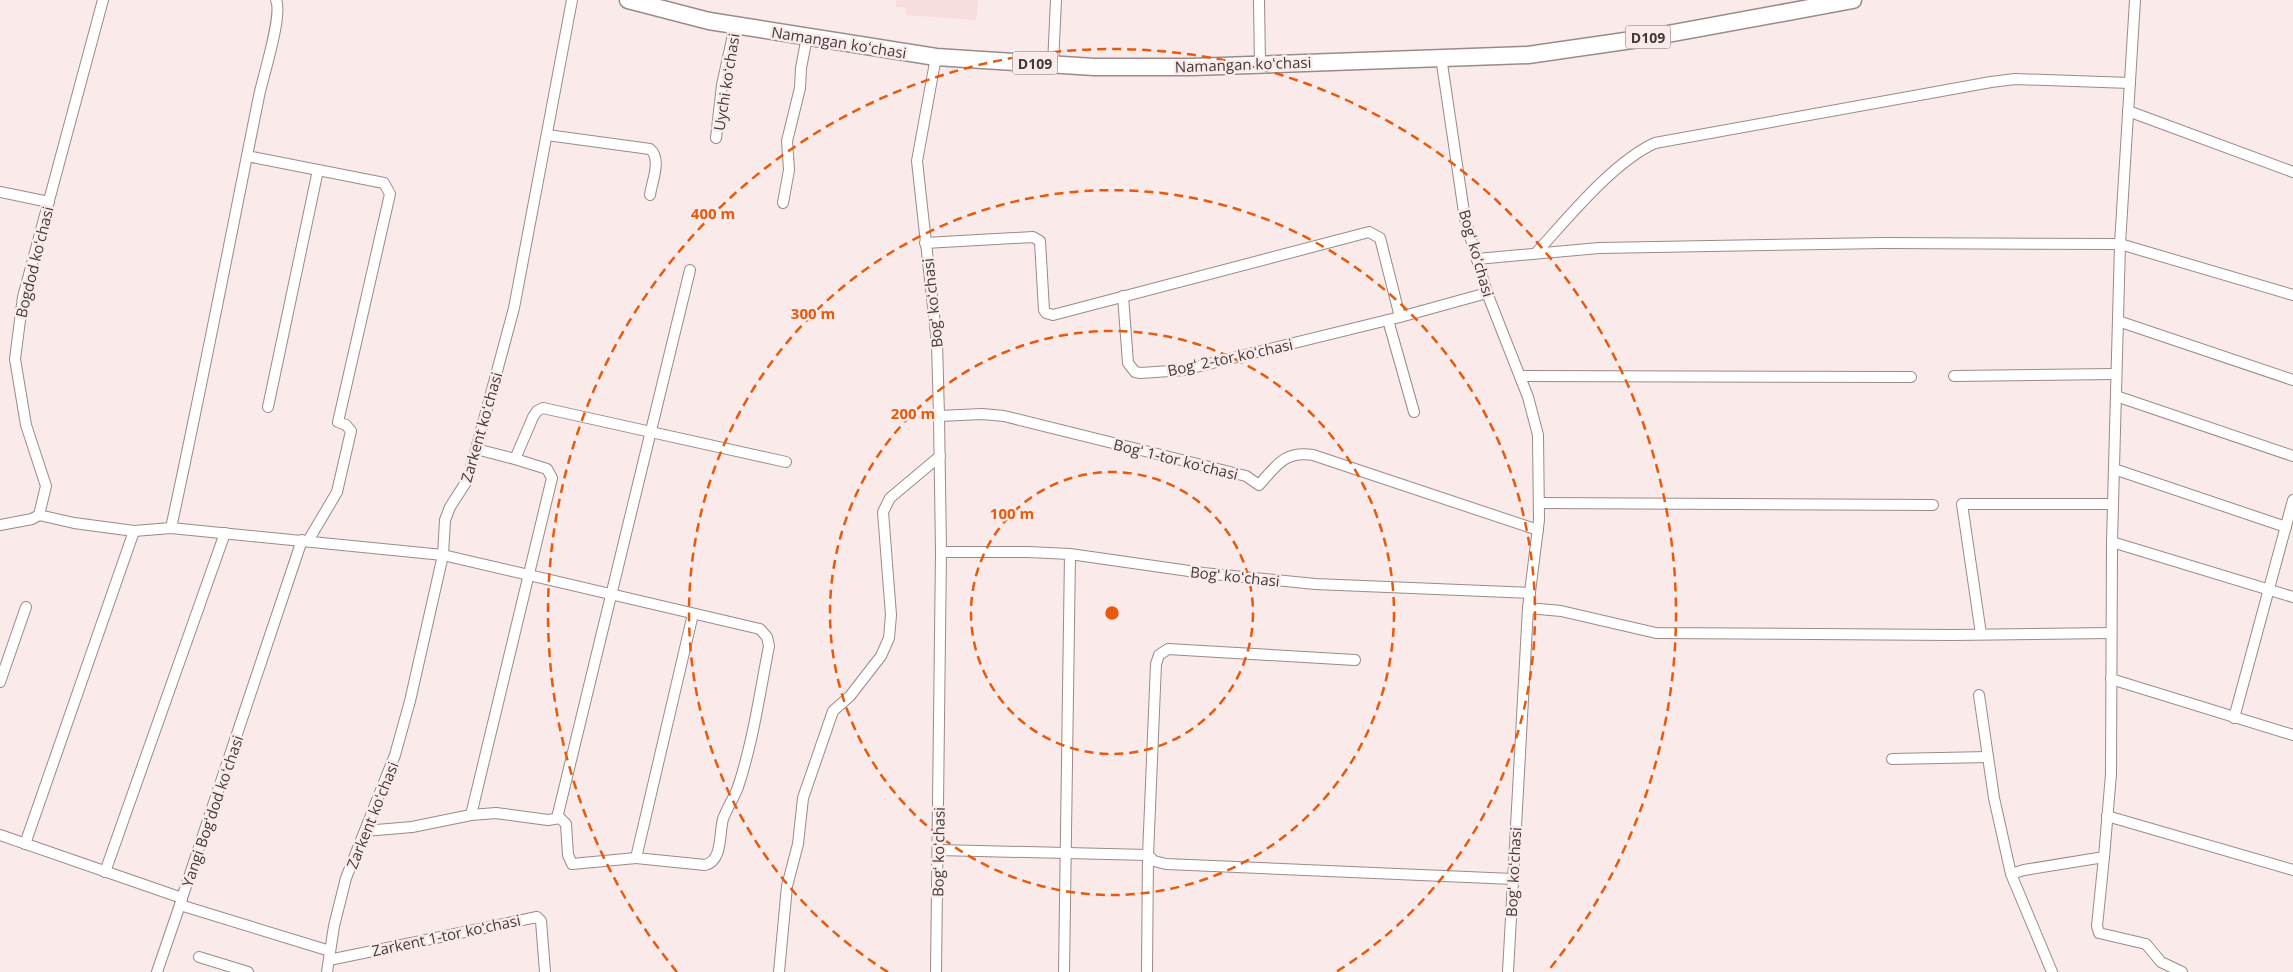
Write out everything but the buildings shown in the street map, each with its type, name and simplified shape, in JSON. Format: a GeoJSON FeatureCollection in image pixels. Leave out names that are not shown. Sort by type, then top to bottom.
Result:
{"type":"FeatureCollection","features":[{"type":"Feature","properties":{"kind":"main road","name":"Namangan koʻchasi"},"geometry":{"type":"LineString","coordinates":[[631,1],[735,26],[936,57],[1053,64],[1153,67],[1528,55],[1646,38],[1850,0]]}},
{"type":"Feature","properties":{"kind":"street","name":"Bogdod koʻchasi"},"geometry":{"type":"LineString","coordinates":[[39,515],[44,502],[46,486],[26,425],[16,377],[15,358],[23,296],[50,202],[103,0]]}},
{"type":"Feature","properties":{"kind":"street"},"geometry":{"type":"LineString","coordinates":[[171,528],[201,392],[264,68],[278,13],[276,0]]}},
{"type":"Feature","properties":{"kind":"street","name":"Zarkent koʻchasi"},"geometry":{"type":"LineString","coordinates":[[327,972],[334,926],[346,878],[395,755],[410,701],[443,554],[445,520],[468,479],[514,308],[572,0]]}},
{"type":"Feature","properties":{"kind":"street"},"geometry":{"type":"LineString","coordinates":[[1053,64],[1056,0]]}},
{"type":"Feature","properties":{"kind":"street"},"geometry":{"type":"LineString","coordinates":[[1259,0],[1260,64]]}},
{"type":"Feature","properties":{"kind":"street"},"geometry":{"type":"LineString","coordinates":[[2135,0],[2120,244],[2112,542],[2111,774],[2098,926],[2099,933],[2146,944],[2161,962],[2182,972]]}},
{"type":"Feature","properties":{"kind":"street","name":"Uychi koʻchasi"},"geometry":{"type":"LineString","coordinates":[[716,138],[722,85],[735,26]]}},
{"type":"Feature","properties":{"kind":"street"},"geometry":{"type":"LineString","coordinates":[[783,203],[789,170],[787,141],[791,117],[797,102],[807,37]]}},
{"type":"Feature","properties":{"kind":"street","name":"Bogʻ koʻchasi"},"geometry":{"type":"LineString","coordinates":[[936,57],[917,161],[936,343],[940,456],[941,552],[936,972]]}},
{"type":"Feature","properties":{"kind":"street","name":"Bogʻ koʻchasi"},"geometry":{"type":"LineString","coordinates":[[1442,57],[1465,219],[1487,293],[1528,397],[1538,435],[1538,530],[1528,608],[1508,972]]}},
{"type":"Feature","properties":{"kind":"street"},"geometry":{"type":"LineString","coordinates":[[1536,253],[1584,200],[1630,159],[1655,143],[1991,82],[2015,80],[2130,83]]}},
{"type":"Feature","properties":{"kind":"street"},"geometry":{"type":"LineString","coordinates":[[2128,111],[2293,172]]}},
{"type":"Feature","properties":{"kind":"street"},"geometry":{"type":"LineString","coordinates":[[547,135],[650,149],[655,154],[656,162],[650,195]]}},
{"type":"Feature","properties":{"kind":"street"},"geometry":{"type":"LineString","coordinates":[[247,156],[318,170],[268,406]]}},
{"type":"Feature","properties":{"kind":"street","name":"Yangi Bogʻdod koʻchasi"},"geometry":{"type":"LineString","coordinates":[[0,835],[105,872],[181,902],[305,541],[337,492],[351,431],[346,425],[338,422],[390,194],[384,183],[318,170]]}},
{"type":"Feature","properties":{"kind":"street"},"geometry":{"type":"LineString","coordinates":[[0,192],[50,202]]}},
{"type":"Feature","properties":{"kind":"street"},"geometry":{"type":"LineString","coordinates":[[925,243],[1038,238],[1040,241],[1044,310],[1049,314],[1369,232],[1380,238],[1400,317]]}},
{"type":"Feature","properties":{"kind":"street"},"geometry":{"type":"LineString","coordinates":[[1476,259],[1599,248],[1873,243],[2120,244],[2293,295]]}},
{"type":"Feature","properties":{"kind":"street"},"geometry":{"type":"LineString","coordinates":[[558,818],[690,270]]}},
{"type":"Feature","properties":{"kind":"street","name":"Bogʻ 2-tor koʻchasi"},"geometry":{"type":"LineString","coordinates":[[1124,296],[1128,363],[1135,372],[1141,373],[1184,370],[1400,317],[1487,293]]}},
{"type":"Feature","properties":{"kind":"street"},"geometry":{"type":"LineString","coordinates":[[1388,320],[1414,412]]}},
{"type":"Feature","properties":{"kind":"street"},"geometry":{"type":"LineString","coordinates":[[2118,321],[2293,380]]}},
{"type":"Feature","properties":{"kind":"street"},"geometry":{"type":"LineString","coordinates":[[1954,376],[2116,374]]}},
{"type":"Feature","properties":{"kind":"street"},"geometry":{"type":"LineString","coordinates":[[1520,376],[1911,377]]}},
{"type":"Feature","properties":{"kind":"street"},"geometry":{"type":"LineString","coordinates":[[2116,396],[2293,456]]}},
{"type":"Feature","properties":{"kind":"street"},"geometry":{"type":"LineString","coordinates":[[515,459],[533,417],[537,411],[543,408],[786,462]]}},
{"type":"Feature","properties":{"kind":"street","name":"Bogʻ 1-tor koʻchasi"},"geometry":{"type":"LineString","coordinates":[[939,416],[982,414],[1004,416],[1246,476],[1259,485],[1282,459],[1294,454],[1313,455],[1538,530]]}},
{"type":"Feature","properties":{"kind":"street"},"geometry":{"type":"LineString","coordinates":[[471,815],[552,478],[547,469],[476,449]]}},
{"type":"Feature","properties":{"kind":"street"},"geometry":{"type":"LineString","coordinates":[[779,972],[787,886],[798,844],[803,798],[833,711],[850,696],[876,663],[889,638],[891,615],[883,512],[890,498],[940,456]]}},
{"type":"Feature","properties":{"kind":"street"},"geometry":{"type":"LineString","coordinates":[[2114,469],[2286,527]]}},
{"type":"Feature","properties":{"kind":"street"},"geometry":{"type":"LineString","coordinates":[[2234,718],[2293,500]]}},
{"type":"Feature","properties":{"kind":"street"},"geometry":{"type":"LineString","coordinates":[[1539,503],[1933,505]]}},
{"type":"Feature","properties":{"kind":"street"},"geometry":{"type":"LineString","coordinates":[[1981,634],[1962,504],[2113,504]]}},
{"type":"Feature","properties":{"kind":"street"},"geometry":{"type":"LineString","coordinates":[[0,525],[32,519],[39,515],[74,523],[134,531],[158,531],[171,528],[225,532],[443,554],[760,629],[767,637],[769,646],[748,751],[738,787],[722,822],[714,861],[705,865],[636,858],[572,864],[568,855],[566,824],[558,818],[548,820],[496,813],[471,815],[412,827],[364,831]]}},
{"type":"Feature","properties":{"kind":"street"},"geometry":{"type":"LineString","coordinates":[[25,844],[134,531]]}},
{"type":"Feature","properties":{"kind":"street"},"geometry":{"type":"LineString","coordinates":[[105,872],[225,532]]}},
{"type":"Feature","properties":{"kind":"street"},"geometry":{"type":"LineString","coordinates":[[2112,542],[2293,597]]}},
{"type":"Feature","properties":{"kind":"street","name":"Bogʻ koʻchasi"},"geometry":{"type":"LineString","coordinates":[[941,552],[1070,554],[1203,573],[1315,584],[1530,593]]}},
{"type":"Feature","properties":{"kind":"street"},"geometry":{"type":"LineString","coordinates":[[1064,972],[1070,554]]}},
{"type":"Feature","properties":{"kind":"street"},"geometry":{"type":"LineString","coordinates":[[0,682],[26,607]]}},
{"type":"Feature","properties":{"kind":"street"},"geometry":{"type":"LineString","coordinates":[[1528,608],[1561,611],[1656,633],[2111,633]]}},
{"type":"Feature","properties":{"kind":"street"},"geometry":{"type":"LineString","coordinates":[[636,858],[693,614]]}},
{"type":"Feature","properties":{"kind":"street"},"geometry":{"type":"LineString","coordinates":[[1147,972],[1148,855],[1157,659],[1163,651],[1168,649],[1355,660]]}},
{"type":"Feature","properties":{"kind":"street"},"geometry":{"type":"LineString","coordinates":[[2111,679],[2293,735]]}},
{"type":"Feature","properties":{"kind":"street"},"geometry":{"type":"LineString","coordinates":[[1978,695],[1994,798],[2011,874],[2052,972]]}},
{"type":"Feature","properties":{"kind":"street"},"geometry":{"type":"LineString","coordinates":[[1892,760],[1988,757]]}},
{"type":"Feature","properties":{"kind":"street"},"geometry":{"type":"LineString","coordinates":[[2107,816],[2293,870]]}},
{"type":"Feature","properties":{"kind":"street"},"geometry":{"type":"LineString","coordinates":[[938,850],[1148,855],[1154,860],[1166,864],[1512,879]]}},
{"type":"Feature","properties":{"kind":"street"},"geometry":{"type":"LineString","coordinates":[[2011,874],[2024,870],[2104,857]]}},
{"type":"Feature","properties":{"kind":"street"},"geometry":{"type":"LineString","coordinates":[[156,972],[181,902],[329,956]]}},
{"type":"Feature","properties":{"kind":"street","name":"Zarkent 1-tor koʻchasi"},"geometry":{"type":"LineString","coordinates":[[329,956],[537,916],[541,920],[545,972]]}},
{"type":"Feature","properties":{"kind":"street"},"geometry":{"type":"LineString","coordinates":[[199,957],[248,972]]}},
{"type":"Feature","properties":{"kind":"shaded area"},"geometry":{"type":"Polygon","coordinates":[[[896,0],[978,0],[976,20],[906,15],[906,8],[896,7],[896,0]]]}}]}
